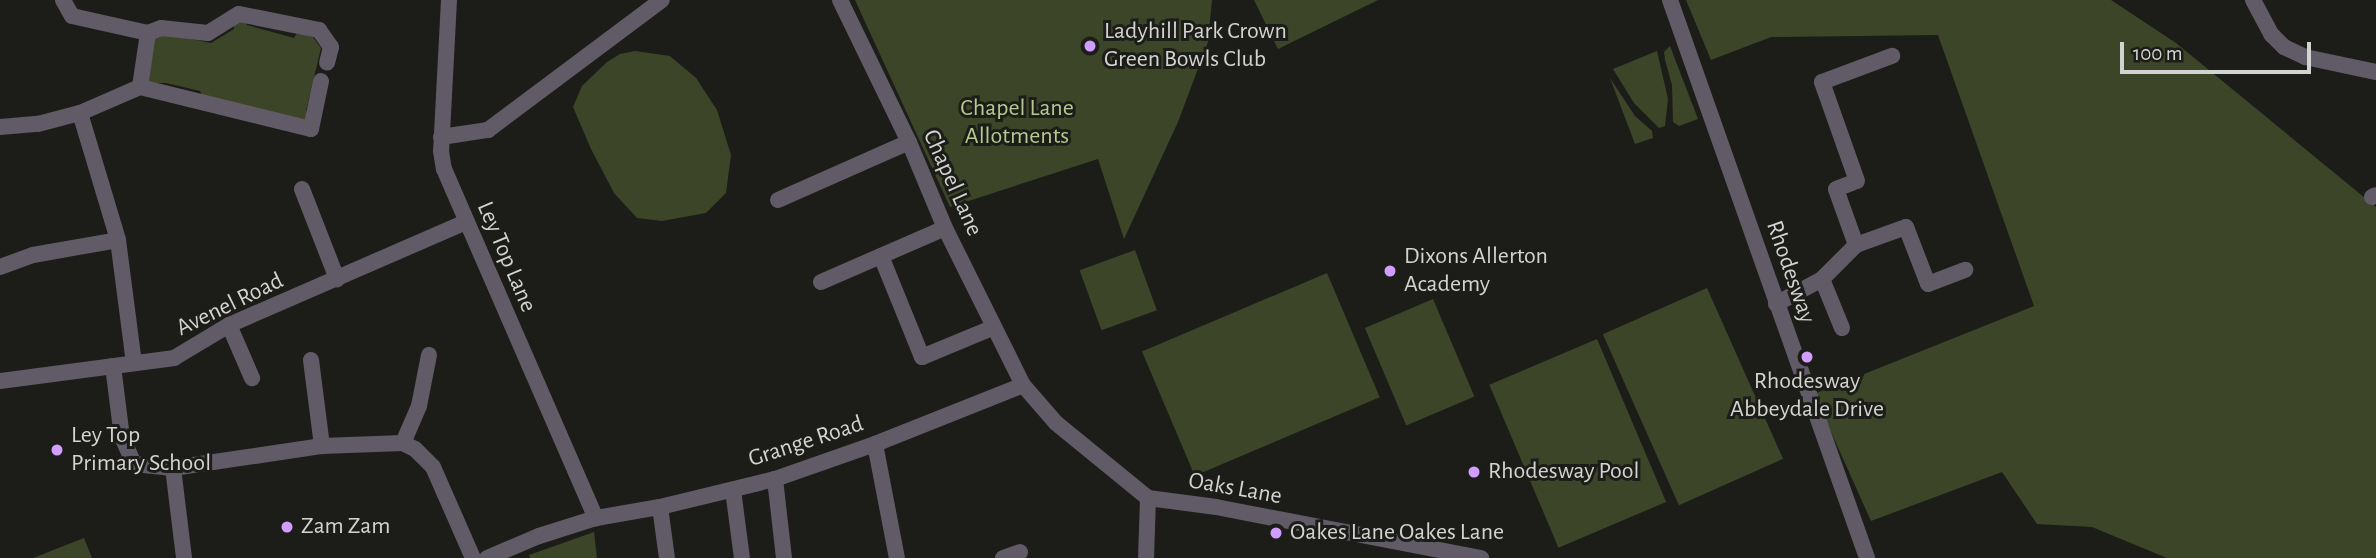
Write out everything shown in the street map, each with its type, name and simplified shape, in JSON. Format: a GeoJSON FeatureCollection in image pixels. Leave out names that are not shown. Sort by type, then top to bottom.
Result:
{"type":"FeatureCollection","features":[{"type":"Feature","properties":{"kind":"street"},"geometry":{"type":"LineString","coordinates":[[63,0],[72,16],[148,33],[161,28],[208,33],[239,13],[319,30],[331,47],[327,63]]}},
{"type":"Feature","properties":{"kind":"street","name":"Ley Top Lane"},"geometry":{"type":"LineString","coordinates":[[450,0],[441,137],[444,169],[596,518]]}},
{"type":"Feature","properties":{"kind":"street"},"geometry":{"type":"LineString","coordinates":[[441,137],[488,130],[662,0]]}},
{"type":"Feature","properties":{"kind":"street","name":"Chapel Lane"},"geometry":{"type":"LineString","coordinates":[[840,0],[909,142],[945,228],[1023,385]]}},
{"type":"Feature","properties":{"kind":"street","name":"Rhodesway"},"geometry":{"type":"LineString","coordinates":[[1670,0],[1714,117],[1776,304],[1867,558]]}},
{"type":"Feature","properties":{"kind":"street"},"geometry":{"type":"LineString","coordinates":[[2253,0],[2272,35],[2284,47],[2305,57],[2376,72]]}},
{"type":"Feature","properties":{"kind":"street"},"geometry":{"type":"LineString","coordinates":[[140,87],[148,33]]}},
{"type":"Feature","properties":{"kind":"street"},"geometry":{"type":"LineString","coordinates":[[1856,246],[1836,189],[1857,181],[1822,82],[1892,56]]}},
{"type":"Feature","properties":{"kind":"street"},"geometry":{"type":"LineString","coordinates":[[0,127],[38,124],[80,113],[140,87],[311,129],[321,81]]}},
{"type":"Feature","properties":{"kind":"street"},"geometry":{"type":"LineString","coordinates":[[80,113],[118,240],[134,363]]}},
{"type":"Feature","properties":{"kind":"street"},"geometry":{"type":"LineString","coordinates":[[778,200],[909,142]]}},
{"type":"Feature","properties":{"kind":"street"},"geometry":{"type":"LineString","coordinates":[[302,189],[337,279]]}},
{"type":"Feature","properties":{"kind":"street","name":"Avenel Road"},"geometry":{"type":"LineString","coordinates":[[0,381],[174,358],[229,325],[466,222]]}},
{"type":"Feature","properties":{"kind":"street"},"geometry":{"type":"LineString","coordinates":[[1776,304],[1822,279],[1856,246],[1906,227],[1928,284],[1965,270]]}},
{"type":"Feature","properties":{"kind":"street"},"geometry":{"type":"LineString","coordinates":[[821,282],[945,228]]}},
{"type":"Feature","properties":{"kind":"street"},"geometry":{"type":"LineString","coordinates":[[0,267],[33,255],[118,240]]}},
{"type":"Feature","properties":{"kind":"street"},"geometry":{"type":"LineString","coordinates":[[881,256],[922,357],[994,327]]}},
{"type":"Feature","properties":{"kind":"street"},"geometry":{"type":"LineString","coordinates":[[1822,279],[1842,328]]}},
{"type":"Feature","properties":{"kind":"street"},"geometry":{"type":"LineString","coordinates":[[229,325],[252,378]]}},
{"type":"Feature","properties":{"kind":"street"},"geometry":{"type":"LineString","coordinates":[[403,443],[419,406],[429,355]]}},
{"type":"Feature","properties":{"kind":"street"},"geometry":{"type":"LineString","coordinates":[[311,360],[322,446]]}},
{"type":"Feature","properties":{"kind":"street"},"geometry":{"type":"LineString","coordinates":[[113,366],[122,437],[129,458],[142,467],[173,468],[322,446],[403,443],[415,449],[433,467],[473,558]]}},
{"type":"Feature","properties":{"kind":"street"},"geometry":{"type":"LineString","coordinates":[[1023,385],[1056,423],[1148,498],[1146,558]]}},
{"type":"Feature","properties":{"kind":"street","name":"Grange Road"},"geometry":{"type":"LineString","coordinates":[[487,558],[539,536],[596,518],[660,507],[775,479],[875,444],[1023,385]]}},
{"type":"Feature","properties":{"kind":"street"},"geometry":{"type":"LineString","coordinates":[[875,444],[897,558]]}},
{"type":"Feature","properties":{"kind":"street"},"geometry":{"type":"LineString","coordinates":[[173,468],[184,558]]}},
{"type":"Feature","properties":{"kind":"street"},"geometry":{"type":"LineString","coordinates":[[775,479],[784,558]]}},
{"type":"Feature","properties":{"kind":"street"},"geometry":{"type":"LineString","coordinates":[[733,490],[742,558]]}},
{"type":"Feature","properties":{"kind":"street","name":"Oaks Lane"},"geometry":{"type":"LineString","coordinates":[[1148,498],[1216,507],[1481,558]]}},
{"type":"Feature","properties":{"kind":"street"},"geometry":{"type":"LineString","coordinates":[[660,507],[667,558]]}},
{"type":"Feature","properties":{"kind":"street"},"geometry":{"type":"LineString","coordinates":[[1003,558],[1020,552]]}},
{"type":"Feature","properties":{"kind":"green space","name":"Chapel Lane Allotments"},"geometry":{"type":"Polygon","coordinates":[[[855,0],[1212,0],[1208,42],[1178,122],[1124,239],[1098,159],[950,207],[855,0]]]}},
{"type":"Feature","properties":{"kind":"green space"},"geometry":{"type":"Polygon","coordinates":[[[1254,0],[1378,0],[1278,49],[1254,0]]]}},
{"type":"Feature","properties":{"kind":"green space"},"geometry":{"type":"Polygon","coordinates":[[[1686,0],[2111,0],[2176,43],[2376,207],[2376,558],[2167,558],[2092,527],[2037,524],[2002,472],[1871,521],[1814,394],[2034,306],[1938,35],[1771,37],[1711,60],[1686,0]]]}},
{"type":"Feature","properties":{"kind":"green space"},"geometry":{"type":"Polygon","coordinates":[[[246,20],[247,25],[294,38],[297,33],[313,37],[321,48],[306,111],[311,115],[301,122],[204,100],[200,91],[166,83],[148,83],[154,38],[162,33],[211,43],[234,29],[234,22],[246,20]]]}},
{"type":"Feature","properties":{"kind":"green space"},"geometry":{"type":"Polygon","coordinates":[[[1670,46],[1698,119],[1679,126],[1673,122],[1672,85],[1664,52],[1670,46]]]}},
{"type":"Feature","properties":{"kind":"green space"},"geometry":{"type":"Polygon","coordinates":[[[635,51],[670,56],[696,78],[717,110],[731,155],[726,193],[706,213],[662,221],[637,218],[614,193],[591,149],[573,107],[582,86],[607,62],[620,54],[635,51]]]}},
{"type":"Feature","properties":{"kind":"green space"},"geometry":{"type":"Polygon","coordinates":[[[1657,51],[1668,99],[1665,126],[1659,128],[1634,103],[1613,69],[1657,51]]]}},
{"type":"Feature","properties":{"kind":"green space"},"geometry":{"type":"Polygon","coordinates":[[[1610,78],[1635,116],[1652,131],[1653,138],[1635,144],[1610,78]]]}},
{"type":"Feature","properties":{"kind":"green space"},"geometry":{"type":"Polygon","coordinates":[[[1135,250],[1157,310],[1101,330],[1080,270],[1135,250]]]}},
{"type":"Feature","properties":{"kind":"green space"},"geometry":{"type":"Polygon","coordinates":[[[1327,273],[1380,397],[1195,476],[1142,352],[1327,273]]]}},
{"type":"Feature","properties":{"kind":"green space"},"geometry":{"type":"Polygon","coordinates":[[[1707,288],[1783,459],[1679,505],[1603,334],[1707,288]]]}},
{"type":"Feature","properties":{"kind":"green space"},"geometry":{"type":"Polygon","coordinates":[[[1433,299],[1474,397],[1406,425],[1365,328],[1433,299]]]}},
{"type":"Feature","properties":{"kind":"green space"},"geometry":{"type":"Polygon","coordinates":[[[1597,339],[1666,502],[1558,548],[1489,385],[1597,339]]]}},
{"type":"Feature","properties":{"kind":"green space"},"geometry":{"type":"Polygon","coordinates":[[[594,532],[597,558],[530,558],[529,555],[594,532]]]}},
{"type":"Feature","properties":{"kind":"green space"},"geometry":{"type":"Polygon","coordinates":[[[84,538],[92,558],[33,558],[84,538]]]}},
{"type":"Feature","properties":{"kind":"place","name":"Ladyhill Park Crown Green Bowls Club"},"geometry":{"type":"Point","coordinates":[1090,46]}},
{"type":"Feature","properties":{"kind":"place","name":"Dixons Allerton Academy"},"geometry":{"type":"Point","coordinates":[1390,271]}},
{"type":"Feature","properties":{"kind":"place","name":"Rhodesway Abbeydale Drive"},"geometry":{"type":"Point","coordinates":[1807,357]}},
{"type":"Feature","properties":{"kind":"place","name":"Ley Top Primary School"},"geometry":{"type":"Point","coordinates":[57,450]}},
{"type":"Feature","properties":{"kind":"place","name":"Rhodesway Pool"},"geometry":{"type":"Point","coordinates":[1474,472]}},
{"type":"Feature","properties":{"kind":"place","name":"Zam Zam"},"geometry":{"type":"Point","coordinates":[287,527]}},
{"type":"Feature","properties":{"kind":"place","name":"Oakes Lane Oakes Lane"},"geometry":{"type":"Point","coordinates":[1276,533]}}]}
